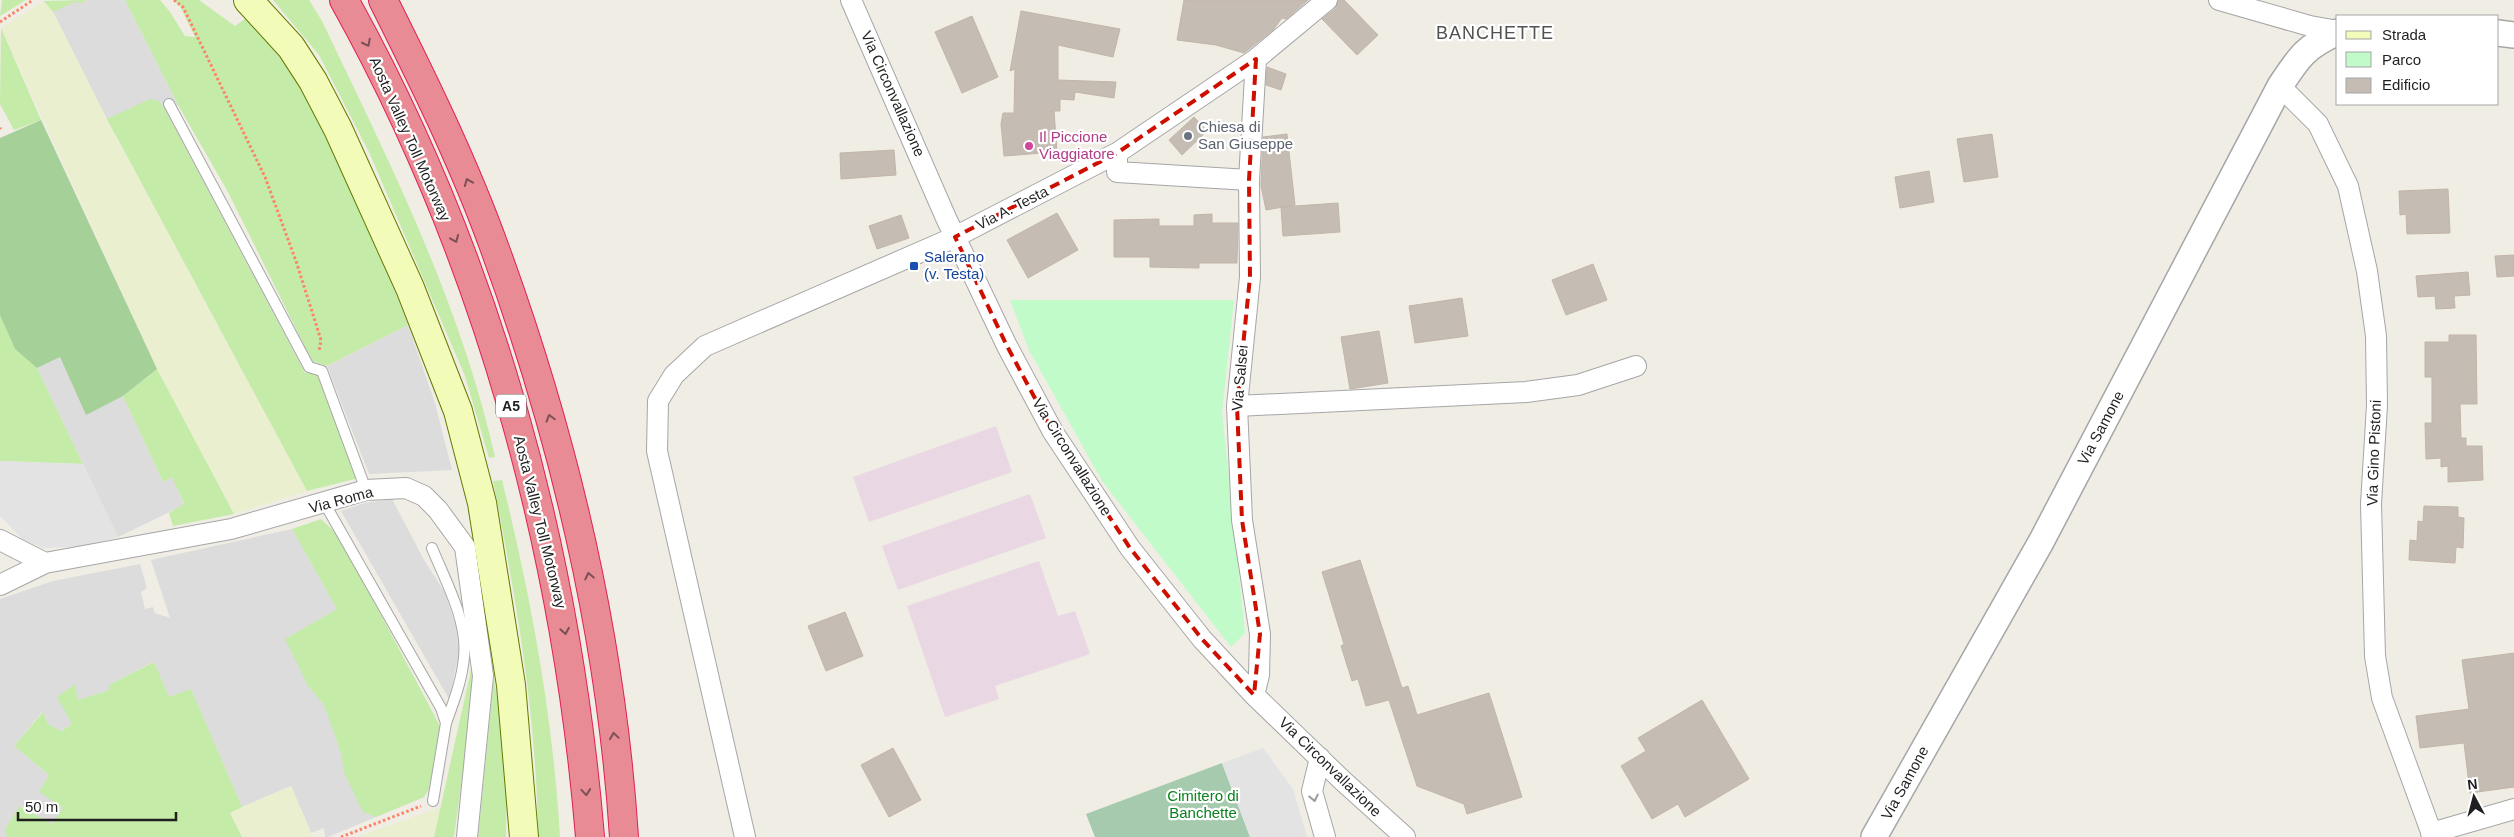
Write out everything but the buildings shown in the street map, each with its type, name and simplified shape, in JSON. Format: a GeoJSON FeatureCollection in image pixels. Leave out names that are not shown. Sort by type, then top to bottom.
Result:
{"type":"FeatureCollection","features":[{"type":"Feature","properties":{"kind":"highway","name":"Aosta Valley Toll Motorway"},"geometry":{"type":"LineString","coordinates":[[344,0],[393,94],[427,169],[484,319],[514,416],[554,571],[567,643],[582,751],[590,837]]}},
{"type":"Feature","properties":{"kind":"highway","name":"A5"},"geometry":{"type":"LineString","coordinates":[[384,0],[458,157],[495,248],[551,420],[589,576],[602,648],[615,746],[624,837]]}},
{"type":"Feature","properties":{"kind":"main road"},"geometry":{"type":"LineString","coordinates":[[248,0],[291,47],[313,81],[338,129],[410,288],[458,411],[482,503],[507,659],[524,837]]}},
{"type":"Feature","properties":{"kind":"street","name":"Via Circonvallazione"},"geometry":{"type":"LineString","coordinates":[[851,0],[955,237],[1007,346],[1059,440],[1130,548],[1202,640],[1254,695],[1405,837]]}},
{"type":"Feature","properties":{"kind":"street","name":"Via A. Testa"},"geometry":{"type":"LineString","coordinates":[[745,837],[657,451],[658,401],[674,375],[705,346],[955,237],[1118,153],[1256,60],[1327,0]]}},
{"type":"Feature","properties":{"kind":"street"},"geometry":{"type":"LineString","coordinates":[[2219,0],[2336,32]]}},
{"type":"Feature","properties":{"kind":"street","name":"Via Samone"},"geometry":{"type":"LineString","coordinates":[[1874,837],[2041,542],[2280,86],[2301,54],[2320,40],[2336,33]]}},
{"type":"Feature","properties":{"kind":"street"},"geometry":{"type":"LineString","coordinates":[[2499,33],[2514,35]]}},
{"type":"Feature","properties":{"kind":"street","name":"Via Salsei"},"geometry":{"type":"LineString","coordinates":[[1254,695],[1259,675],[1260,634],[1242,520],[1236,406],[1250,277],[1249,180],[1256,60]]}},
{"type":"Feature","properties":{"kind":"street","name":"Via Gino Pistoni"},"geometry":{"type":"LineString","coordinates":[[2280,86],[2318,124],[2348,186],[2368,271],[2376,336],[2377,405],[2371,504],[2376,656],[2382,698],[2432,835]]}},
{"type":"Feature","properties":{"kind":"street"},"geometry":{"type":"LineString","coordinates":[[1118,153],[1117,172],[1249,180]]}},
{"type":"Feature","properties":{"kind":"street"},"geometry":{"type":"LineString","coordinates":[[1236,406],[1526,392],[1578,385],[1636,366]]}},
{"type":"Feature","properties":{"kind":"street","name":"Via Roma"},"geometry":{"type":"LineString","coordinates":[[0,585],[44,563],[231,528],[325,504],[366,490],[406,488],[424,496],[438,510],[465,547],[483,676],[467,837]]}},
{"type":"Feature","properties":{"kind":"street"},"geometry":{"type":"LineString","coordinates":[[0,540],[44,563]]}},
{"type":"Feature","properties":{"kind":"street"},"geometry":{"type":"LineString","coordinates":[[1320,758],[1312,792],[1325,837]]}},
{"type":"Feature","properties":{"kind":"street"},"geometry":{"type":"LineString","coordinates":[[2432,835],[2514,809]]}},
{"type":"Feature","properties":{"kind":"lane"},"geometry":{"type":"LineString","coordinates":[[169,104],[309,366],[322,370],[366,490]]}},
{"type":"Feature","properties":{"kind":"lane"},"geometry":{"type":"LineString","coordinates":[[325,504],[441,708],[446,723]]}},
{"type":"Feature","properties":{"kind":"lane"},"geometry":{"type":"LineString","coordinates":[[432,548],[459,613],[464,655],[459,687],[446,723],[433,801]]}},
{"type":"Feature","properties":{"kind":"path"},"geometry":{"type":"LineString","coordinates":[[0,22],[33,0]]}},
{"type":"Feature","properties":{"kind":"path"},"geometry":{"type":"LineString","coordinates":[[174,0],[183,7],[265,177],[296,261],[321,340],[315,368]]}},
{"type":"Feature","properties":{"kind":"path"},"geometry":{"type":"LineString","coordinates":[[341,837],[433,801]]}},
{"type":"Feature","properties":{"kind":"highlighted area"},"geometry":{"type":"Polygon","coordinates":[[[1256,59],[1249,180],[1250,277],[1237,406],[1242,520],[1260,634],[1254,695],[1202,639],[1130,548],[1053,432],[1007,346],[955,237],[1117,153],[1256,59]]]}},
{"type":"Feature","properties":{"kind":"shaded area"},"geometry":{"type":"Polygon","coordinates":[[[77,0],[79,4],[87,0],[125,0],[178,105],[115,135],[53,12],[77,0]]]}},
{"type":"Feature","properties":{"kind":"shaded area"},"geometry":{"type":"Polygon","coordinates":[[[408,325],[435,403],[452,470],[369,474],[327,366],[408,325]]]}},
{"type":"Feature","properties":{"kind":"shaded area"},"geometry":{"type":"Polygon","coordinates":[[[60,356],[86,414],[123,396],[163,482],[172,476],[184,505],[118,537],[37,368],[60,356]]]}},
{"type":"Feature","properties":{"kind":"shaded area"},"geometry":{"type":"Polygon","coordinates":[[[996,426],[1012,472],[869,522],[853,477],[996,426]]]}},
{"type":"Feature","properties":{"kind":"shaded area"},"geometry":{"type":"Polygon","coordinates":[[[0,461],[83,464],[118,537],[86,546],[44,548],[22,539],[0,516],[0,461]]]}},
{"type":"Feature","properties":{"kind":"shaded area"},"geometry":{"type":"Polygon","coordinates":[[[1030,494],[1046,538],[898,590],[882,546],[1030,494]]]}},
{"type":"Feature","properties":{"kind":"shaded area"},"geometry":{"type":"Polygon","coordinates":[[[392,499],[424,560],[445,593],[456,627],[459,652],[449,699],[341,511],[365,503],[392,499]]]}},
{"type":"Feature","properties":{"kind":"shaded area"},"geometry":{"type":"Polygon","coordinates":[[[292,529],[432,775],[430,787],[424,797],[328,837],[325,837],[324,828],[311,833],[291,786],[242,807],[191,690],[169,697],[153,662],[109,685],[109,690],[78,700],[74,684],[72,724],[60,731],[48,724],[42,712],[14,746],[117,832],[73,837],[21,806],[6,829],[7,837],[0,837],[0,599],[53,581],[140,564],[147,588],[141,592],[145,609],[153,607],[155,613],[170,618],[151,560],[292,529]]]}},
{"type":"Feature","properties":{"kind":"shaded area"},"geometry":{"type":"Polygon","coordinates":[[[1039,561],[1058,616],[1075,611],[1090,654],[995,686],[999,699],[945,717],[907,606],[1039,561]]]}},
{"type":"Feature","properties":{"kind":"shaded area"},"geometry":{"type":"Polygon","coordinates":[[[1263,748],[1293,789],[1307,837],[1250,837],[1222,763],[1263,748]]]}},
{"type":"Feature","properties":{"kind":"green space"},"geometry":{"type":"Polygon","coordinates":[[[2,0],[26,0],[0,16],[2,0]]]}},
{"type":"Feature","properties":{"kind":"green space"},"geometry":{"type":"Polygon","coordinates":[[[87,0],[79,4],[77,1],[53,12],[44,1],[87,0]]]}},
{"type":"Feature","properties":{"kind":"green space"},"geometry":{"type":"Polygon","coordinates":[[[125,0],[160,0],[185,36],[195,37],[180,6],[173,0],[199,0],[235,26],[249,16],[303,89],[383,261],[408,325],[327,366],[312,361],[228,192],[178,105],[125,0]]]}},
{"type":"Feature","properties":{"kind":"green space"},"geometry":{"type":"Polygon","coordinates":[[[273,0],[309,0],[322,21],[397,180],[443,289],[481,400],[495,457],[489,458],[465,376],[369,152],[319,55],[273,0]]]}},
{"type":"Feature","properties":{"kind":"green space"},"geometry":{"type":"Polygon","coordinates":[[[44,1],[53,12],[115,135],[307,491],[234,514],[157,369],[1,28],[44,1]]]}},
{"type":"Feature","properties":{"kind":"green space"},"geometry":{"type":"Polygon","coordinates":[[[1,28],[41,120],[14,130],[0,104],[1,28]]]}},
{"type":"Feature","properties":{"kind":"green space"},"geometry":{"type":"Polygon","coordinates":[[[150,99],[159,101],[166,111],[305,373],[317,374],[359,478],[307,491],[107,119],[150,99]]]}},
{"type":"Feature","properties":{"kind":"green space"},"geometry":{"type":"Polygon","coordinates":[[[41,120],[157,369],[123,396],[86,415],[60,357],[37,368],[15,349],[0,315],[0,138],[41,120]]]}},
{"type":"Feature","properties":{"kind":"green space"},"geometry":{"type":"Polygon","coordinates":[[[1010,300],[1234,300],[1222,412],[1245,633],[1231,647],[1102,481],[1029,350],[1010,300]]]}},
{"type":"Feature","properties":{"kind":"green space"},"geometry":{"type":"Polygon","coordinates":[[[0,315],[15,349],[37,368],[83,464],[0,461],[0,315]]]}},
{"type":"Feature","properties":{"kind":"green space"},"geometry":{"type":"Polygon","coordinates":[[[157,369],[234,514],[173,526],[169,513],[184,504],[172,477],[163,482],[123,396],[157,369]]]}},
{"type":"Feature","properties":{"kind":"green space"},"geometry":{"type":"Polygon","coordinates":[[[502,480],[513,524],[539,657],[552,747],[560,837],[538,837],[534,747],[524,658],[510,569],[493,481],[502,480]]]}},
{"type":"Feature","properties":{"kind":"green space"},"geometry":{"type":"Polygon","coordinates":[[[321,519],[339,536],[441,728],[430,787],[424,797],[376,817],[363,812],[345,775],[340,750],[324,705],[308,686],[285,639],[337,609],[292,529],[321,519]]]}},
{"type":"Feature","properties":{"kind":"green space"},"geometry":{"type":"Polygon","coordinates":[[[154,662],[169,697],[191,689],[242,807],[230,813],[242,837],[7,837],[5,829],[20,806],[52,824],[63,808],[39,792],[49,775],[14,746],[43,712],[48,724],[61,731],[72,724],[57,697],[75,684],[78,700],[109,690],[109,685],[154,662]]]}},
{"type":"Feature","properties":{"kind":"green space"},"geometry":{"type":"Polygon","coordinates":[[[472,665],[475,686],[454,837],[434,837],[472,665]]]}},
{"type":"Feature","properties":{"kind":"green space"},"geometry":{"type":"Polygon","coordinates":[[[494,677],[507,761],[506,837],[478,837],[494,677]]]}},
{"type":"Feature","properties":{"kind":"green space","name":"Cimitero di Banchette"},"geometry":{"type":"Polygon","coordinates":[[[1222,763],[1250,837],[1095,837],[1086,814],[1222,763]]]}},
{"type":"Feature","properties":{"kind":"green space"},"geometry":{"type":"Polygon","coordinates":[[[291,786],[313,837],[242,837],[229,813],[291,786]]]}},
{"type":"Feature","properties":{"kind":"green space"},"geometry":{"type":"Polygon","coordinates":[[[441,807],[434,837],[357,837],[441,807]]]}},
{"type":"Feature","properties":{"kind":"place","name":"Chiesa di San Giuseppe"},"geometry":{"type":"Point","coordinates":[1188,136]}},
{"type":"Feature","properties":{"kind":"place","name":"Il Piccione Viaggiatore"},"geometry":{"type":"Point","coordinates":[1029,146]}},
{"type":"Feature","properties":{"kind":"place","name":"Salerano (v. Testa)"},"geometry":{"type":"Point","coordinates":[914,266]}},
{"type":"Feature","properties":{"kind":"district","name":"BANCHETTE"},"geometry":{"type":"Point","coordinates":[1495,33]}}]}
